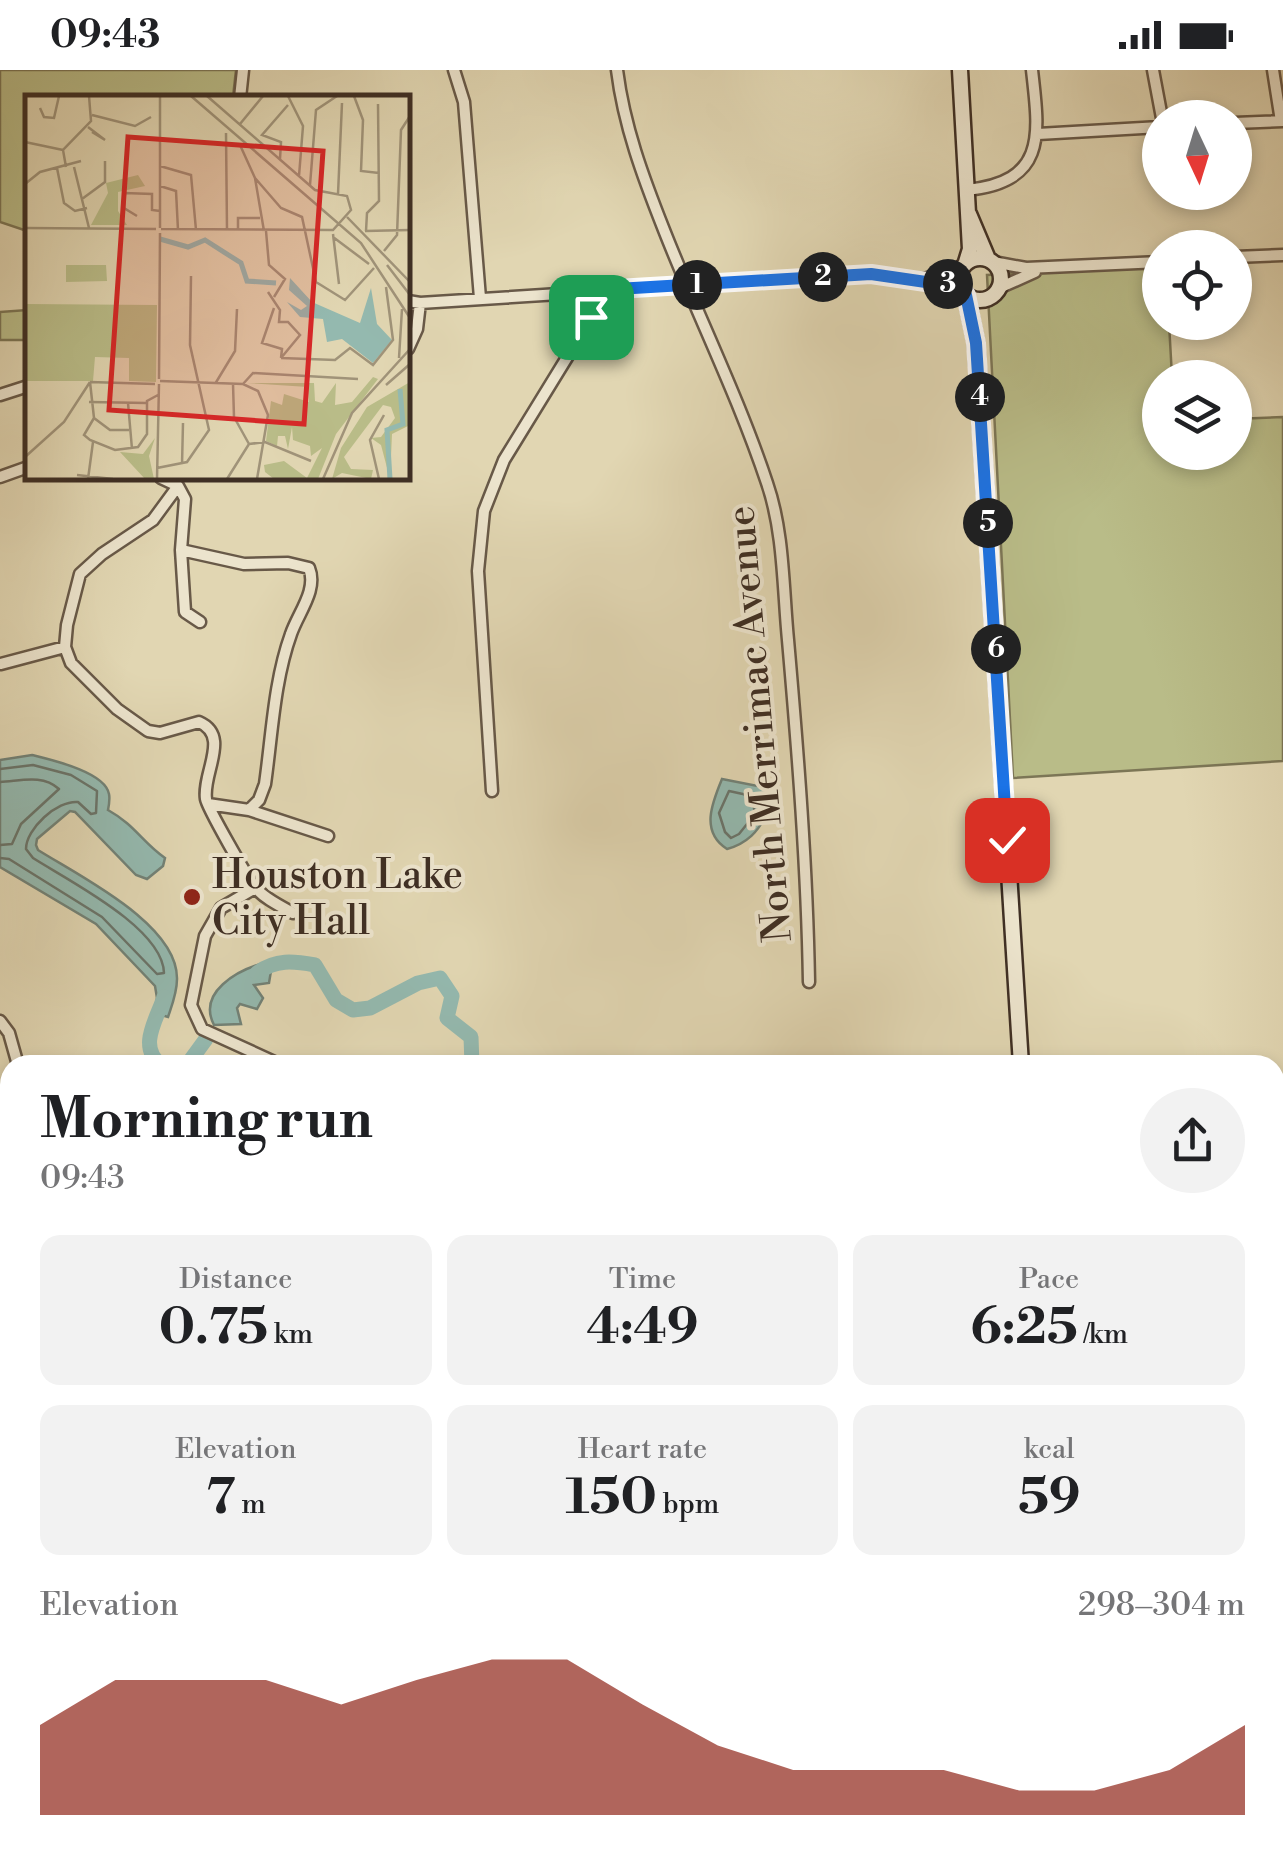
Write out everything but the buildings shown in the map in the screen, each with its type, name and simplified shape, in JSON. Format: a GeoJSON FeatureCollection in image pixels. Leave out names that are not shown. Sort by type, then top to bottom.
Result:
{"type":"FeatureCollection","features":[{"type":"Feature","properties":{"kind":"street"},"geometry":{"type":"LineString","coordinates":[[240,95],[243,70]]}},
{"type":"Feature","properties":{"kind":"street"},"geometry":{"type":"LineString","coordinates":[[454,70],[464,102],[480,298]]}},
{"type":"Feature","properties":{"kind":"street","name":"North Merrimac Avenue"},"geometry":{"type":"LineString","coordinates":[[617,70],[634,152],[769,487],[778,536],[800,777],[809,982]]}},
{"type":"Feature","properties":{"kind":"street"},"geometry":{"type":"LineString","coordinates":[[960,70],[970,249],[959,276],[976,343],[1020,1055]]}},
{"type":"Feature","properties":{"kind":"street"},"geometry":{"type":"LineString","coordinates":[[967,190],[991,187],[1018,172],[1034,149],[1038,134],[1032,70]]}},
{"type":"Feature","properties":{"kind":"street"},"geometry":{"type":"LineString","coordinates":[[1153,70],[1159,100]]}},
{"type":"Feature","properties":{"kind":"street"},"geometry":{"type":"LineString","coordinates":[[1252,122],[1282,121],[1273,70]]}},
{"type":"Feature","properties":{"kind":"street"},"geometry":{"type":"LineString","coordinates":[[1038,134],[1142,128]]}},
{"type":"Feature","properties":{"kind":"street"},"geometry":{"type":"LineString","coordinates":[[968,214],[1001,276],[980,318],[976,343]]}},
{"type":"Feature","properties":{"kind":"street"},"geometry":{"type":"LineString","coordinates":[[1252,257],[1283,255]]}},
{"type":"Feature","properties":{"kind":"street"},"geometry":{"type":"LineString","coordinates":[[923,279],[976,258],[1012,268],[1142,263]]}},
{"type":"Feature","properties":{"kind":"street"},"geometry":{"type":"LineString","coordinates":[[410,345],[417,329],[414,302],[871,274],[923,279],[979,300],[1045,268]]}},
{"type":"Feature","properties":{"kind":"street"},"geometry":{"type":"LineString","coordinates":[[492,792],[478,571],[484,511],[504,460],[598,307],[600,290]]}},
{"type":"Feature","properties":{"kind":"street"},"geometry":{"type":"LineString","coordinates":[[0,395],[25,387]]}},
{"type":"Feature","properties":{"kind":"street"},"geometry":{"type":"LineString","coordinates":[[0,477],[25,468]]}},
{"type":"Feature","properties":{"kind":"street"},"geometry":{"type":"LineString","coordinates":[[165,480],[178,486],[185,499],[180,550],[185,612],[200,622]]}},
{"type":"Feature","properties":{"kind":"street"},"geometry":{"type":"LineString","coordinates":[[178,486],[153,520],[80,574],[66,626],[65,647],[71,663],[90,683],[148,731],[160,733],[199,722],[209,726],[214,733],[214,756],[206,778],[206,804],[254,888],[294,913]]}},
{"type":"Feature","properties":{"kind":"street"},"geometry":{"type":"LineString","coordinates":[[180,550],[244,564],[288,563],[309,568],[312,576],[310,592],[282,665],[265,784],[259,800],[249,810]]}},
{"type":"Feature","properties":{"kind":"street"},"geometry":{"type":"LineString","coordinates":[[1,664],[65,647]]}},
{"type":"Feature","properties":{"kind":"street"},"geometry":{"type":"LineString","coordinates":[[206,804],[249,810],[328,836]]}},
{"type":"Feature","properties":{"kind":"street"},"geometry":{"type":"LineString","coordinates":[[254,888],[221,908],[204,936],[191,1005],[202,1030],[256,1055]]}},
{"type":"Feature","properties":{"kind":"street"},"geometry":{"type":"LineString","coordinates":[[0,1021],[15,1055]]}},
{"type":"Feature","properties":{"kind":"green space"},"geometry":{"type":"Polygon","coordinates":[[[0,70],[236,70],[233,95],[25,95],[25,230],[0,222],[0,70]]]}},
{"type":"Feature","properties":{"kind":"green space"},"geometry":{"type":"Polygon","coordinates":[[[1142,268],[1142,340],[1170,340],[1171,360],[1142,360],[1142,470],[1252,470],[1252,418],[1283,417],[1283,761],[1013,778],[987,275],[1142,268]]]}},
{"type":"Feature","properties":{"kind":"green space"},"geometry":{"type":"Polygon","coordinates":[[[25,310],[25,340],[0,340],[0,312],[25,310]]]}},
{"type":"Feature","properties":{"kind":"water"},"geometry":{"type":"Polygon","coordinates":[[[32,755],[98,779],[109,794],[108,810],[165,858],[163,866],[147,879],[136,875],[70,811],[37,839],[36,845],[38,850],[123,904],[161,939],[173,959],[177,979],[168,1017],[154,1013],[155,986],[96,924],[0,867],[0,760],[32,755]]]}},
{"type":"Feature","properties":{"kind":"water"},"geometry":{"type":"Polygon","coordinates":[[[722,779],[768,788],[762,805],[766,813],[760,826],[746,840],[727,849],[711,826],[712,807],[722,779]]]}},
{"type":"Feature","properties":{"kind":"water"},"geometry":{"type":"Polygon","coordinates":[[[264,963],[272,965],[269,983],[254,985],[263,998],[257,1009],[240,1004],[237,1008],[241,1024],[214,1025],[210,1013],[215,993],[232,977],[264,963]]]}},
{"type":"Feature","properties":{"kind":"waterway"},"geometry":{"type":"LineString","coordinates":[[257,973],[285,962],[315,965],[336,1000],[353,1010],[370,1008],[418,983],[440,978],[452,996],[447,1018],[471,1037],[472,1055]]}},
{"type":"Feature","properties":{"kind":"waterway"},"geometry":{"type":"LineString","coordinates":[[152,1055],[150,1041],[164,997]]}},
{"type":"Feature","properties":{"kind":"waterway"},"geometry":{"type":"LineString","coordinates":[[194,1055],[206,1039]]}},
{"type":"Feature","properties":{"kind":"place","name":"Houston Lake City Hall"},"geometry":{"type":"Point","coordinates":[192,897]}},
{"type":"Feature","properties":{"kind":"route"},"geometry":{"type":"LineString","coordinates":[[591,317],[598,307],[600,290],[871,274],[960,287],[966,295],[976,343],[1007,840]]}}]}
